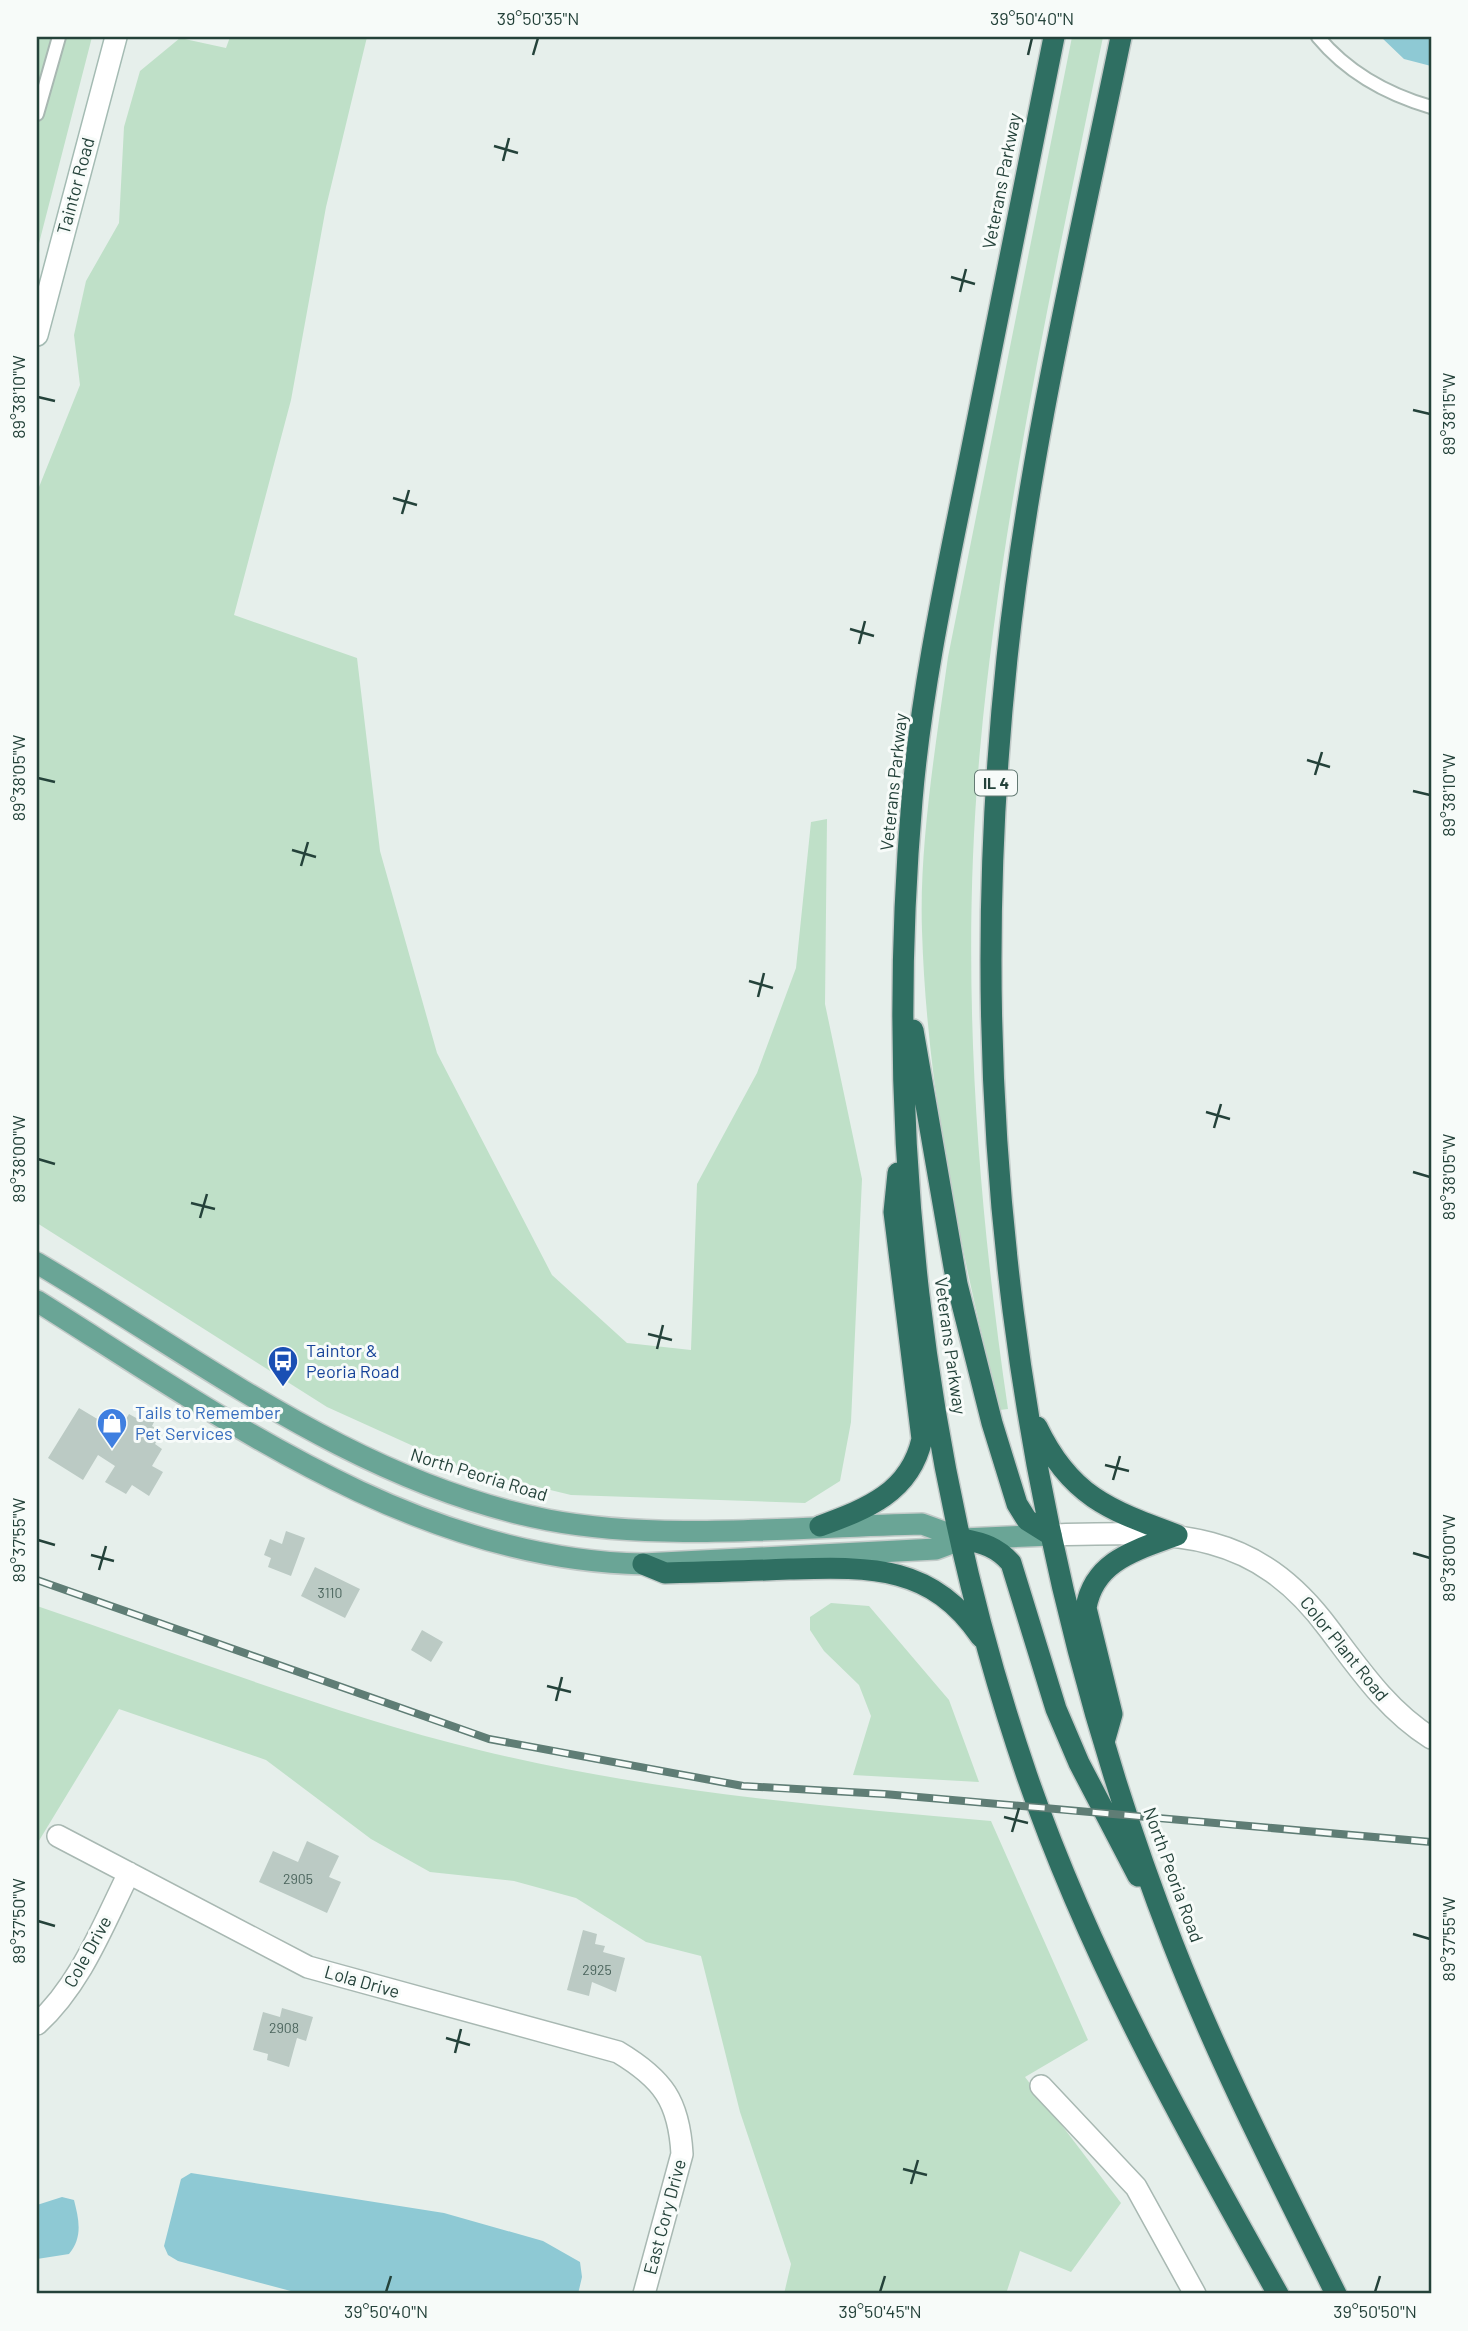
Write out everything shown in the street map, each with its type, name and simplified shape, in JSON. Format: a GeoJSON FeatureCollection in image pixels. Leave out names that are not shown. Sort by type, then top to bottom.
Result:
{"type":"FeatureCollection","features":[{"type":"Feature","properties":{"kind":"highway","name":"Veterans Parkway"},"geometry":{"type":"LineString","coordinates":[[962,1539],[937,1420],[911,1221],[905,1119],[903,984],[912,798],[945,582],[1054,37]]}},
{"type":"Feature","properties":{"kind":"highway","name":"IL 4"},"geometry":{"type":"LineString","coordinates":[[1051,1535],[1023,1398],[1007,1280],[995,1150],[990,908],[996,779],[1007,656],[1036,456],[1121,37]]}},
{"type":"Feature","properties":{"kind":"highway"},"geometry":{"type":"LineString","coordinates":[[903,984],[919,1062],[936,1179],[970,1341],[1017,1504],[1027,1520],[1051,1535]]}},
{"type":"Feature","properties":{"kind":"highway"},"geometry":{"type":"LineString","coordinates":[[820,1526],[865,1509],[887,1496],[903,1481],[915,1463],[922,1439],[894,1212],[905,1119]]}},
{"type":"Feature","properties":{"kind":"highway"},"geometry":{"type":"LineString","coordinates":[[1023,1398],[1052,1459],[1082,1489],[1123,1515],[1177,1535]]}},
{"type":"Feature","properties":{"kind":"highway","name":"North Peoria Road"},"geometry":{"type":"LineString","coordinates":[[1051,1535],[1104,1743],[1173,1943],[1237,2094],[1336,2294]]}},
{"type":"Feature","properties":{"kind":"highway"},"geometry":{"type":"LineString","coordinates":[[1104,1743],[1112,1714],[1086,1608],[1088,1595],[1095,1580],[1120,1557],[1177,1535]]}},
{"type":"Feature","properties":{"kind":"highway"},"geometry":{"type":"LineString","coordinates":[[1173,1943],[1079,1763],[1061,1720],[1011,1563],[1002,1553],[987,1544],[962,1539],[988,1647],[1028,1779],[1125,2008],[1172,2105],[1278,2294]]}},
{"type":"Feature","properties":{"kind":"highway"},"geometry":{"type":"LineString","coordinates":[[643,1563],[665,1573],[883,1570],[919,1581],[942,1595],[968,1617],[988,1647]]}},
{"type":"Feature","properties":{"kind":"main road","name":"North Peoria Road"},"geometry":{"type":"LineString","coordinates":[[37,1263],[309,1429],[397,1474],[446,1493],[547,1520],[629,1529],[922,1524],[962,1539]]}},
{"type":"Feature","properties":{"kind":"main road","name":"North Peoria Road"},"geometry":{"type":"LineString","coordinates":[[37,1301],[247,1430],[372,1498],[461,1532],[536,1554],[604,1563],[643,1563],[936,1549],[962,1539],[1051,1535]]}},
{"type":"Feature","properties":{"kind":"street","name":"Taintor Road"},"geometry":{"type":"LineString","coordinates":[[37,335],[116,37]]}},
{"type":"Feature","properties":{"kind":"street","name":"Color Plant Road"},"geometry":{"type":"LineString","coordinates":[[1051,1535],[1177,1535],[1246,1555],[1293,1587],[1312,1606],[1378,1695],[1398,1715],[1431,1738]]}},
{"type":"Feature","properties":{"kind":"street","name":"Lola Drive"},"geometry":{"type":"LineString","coordinates":[[58,1836],[308,1967],[618,2052],[646,2069],[671,2099]]}},
{"type":"Feature","properties":{"kind":"street","name":"Cole Drive"},"geometry":{"type":"LineString","coordinates":[[37,2024],[55,2007],[72,1984],[130,1873]]}},
{"type":"Feature","properties":{"kind":"street"},"geometry":{"type":"LineString","coordinates":[[1041,2087],[1136,2187],[1195,2294]]}},
{"type":"Feature","properties":{"kind":"street","name":"East Cory Drive"},"geometry":{"type":"LineString","coordinates":[[644,2294],[682,2154],[681,2132],[671,2099]]}},
{"type":"Feature","properties":{"kind":"lane"},"geometry":{"type":"LineString","coordinates":[[37,114],[59,37]]}},
{"type":"Feature","properties":{"kind":"lane"},"geometry":{"type":"LineString","coordinates":[[1318,37],[1347,67],[1366,80],[1431,107]]}},
{"type":"Feature","properties":{"kind":"green space"},"geometry":{"type":"Polygon","coordinates":[[[37,37],[92,37],[37,251],[37,37]]]}},
{"type":"Feature","properties":{"kind":"green space"},"geometry":{"type":"Polygon","coordinates":[[[230,37],[367,37],[326,207],[291,400],[234,615],[357,658],[380,851],[437,1053],[552,1275],[627,1343],[691,1350],[697,1184],[757,1073],[796,968],[811,822],[827,819],[825,1004],[862,1179],[851,1422],[840,1481],[805,1503],[571,1495],[464,1469],[327,1407],[37,1223],[37,492],[80,385],[74,335],[86,281],[119,223],[124,127],[140,71],[180,38],[226,48],[230,37]]]}},
{"type":"Feature","properties":{"kind":"green space"},"geometry":{"type":"Polygon","coordinates":[[[1072,37],[1103,37],[1016,481],[990,660],[974,832],[971,915],[974,1080],[987,1245],[1008,1409],[1000,1410],[959,1232],[939,1112],[925,992],[923,864],[929,794],[948,657],[1072,37]]]}},
{"type":"Feature","properties":{"kind":"green space"},"geometry":{"type":"Polygon","coordinates":[[[831,1603],[869,1606],[949,1700],[979,1782],[853,1775],[871,1716],[859,1685],[824,1651],[810,1630],[810,1617],[831,1603]]]}},
{"type":"Feature","properties":{"kind":"green space"},"geometry":{"type":"Polygon","coordinates":[[[37,1606],[367,1719],[479,1750],[669,1787],[991,1821],[1088,2040],[1025,2077],[1121,2203],[1071,2272],[1020,2251],[1006,2294],[784,2294],[791,2264],[740,2112],[701,1956],[646,1942],[576,1898],[514,1881],[430,1872],[371,1839],[266,1760],[119,1709],[37,1844],[37,1606]]]}},
{"type":"Feature","properties":{"kind":"water"},"geometry":{"type":"Polygon","coordinates":[[[1381,37],[1431,37],[1431,66],[1404,59],[1381,37]]]}},
{"type":"Feature","properties":{"kind":"water"},"geometry":{"type":"Polygon","coordinates":[[[191,2173],[444,2213],[543,2241],[580,2262],[582,2277],[578,2294],[302,2294],[178,2261],[168,2255],[164,2246],[181,2179],[191,2173]]]}},
{"type":"Feature","properties":{"kind":"water"},"geometry":{"type":"Polygon","coordinates":[[[62,2197],[74,2200],[78,2221],[76,2241],[69,2254],[37,2259],[37,2205],[62,2197]]]}},
{"type":"Feature","properties":{"kind":"building"},"geometry":{"type":"Polygon","coordinates":[[[79,1408],[114,1429],[106,1442],[110,1445],[129,1414],[138,1419],[144,1409],[157,1416],[152,1426],[162,1432],[155,1444],[162,1449],[152,1466],[163,1472],[149,1496],[132,1485],[126,1494],[105,1482],[115,1466],[98,1455],[83,1480],[48,1458],[79,1408]]]}},
{"type":"Feature","properties":{"kind":"building"},"geometry":{"type":"Polygon","coordinates":[[[286,1531],[305,1538],[291,1576],[268,1567],[271,1558],[264,1555],[270,1539],[282,1544],[286,1531]]]}},
{"type":"Feature","properties":{"kind":"building"},"geometry":{"type":"Polygon","coordinates":[[[315,1567],[360,1589],[345,1618],[301,1596],[315,1567]]]}},
{"type":"Feature","properties":{"kind":"building"},"geometry":{"type":"Polygon","coordinates":[[[422,1630],[443,1642],[431,1662],[411,1650],[422,1630]]]}},
{"type":"Feature","properties":{"kind":"building"},"geometry":{"type":"Polygon","coordinates":[[[307,1841],[339,1856],[329,1877],[341,1882],[327,1913],[259,1882],[273,1851],[298,1862],[307,1841]]]}},
{"type":"Feature","properties":{"kind":"building"},"geometry":{"type":"Polygon","coordinates":[[[583,1930],[597,1934],[595,1944],[605,1946],[603,1952],[625,1958],[616,1992],[592,1982],[589,1996],[567,1990],[583,1930]]]}},
{"type":"Feature","properties":{"kind":"building"},"geometry":{"type":"Polygon","coordinates":[[[282,2008],[313,2017],[306,2041],[297,2038],[289,2067],[267,2060],[268,2054],[253,2050],[263,2012],[280,2017],[282,2008]]]}},
{"type":"Feature","properties":{"kind":"railway"},"geometry":{"type":"LineString","coordinates":[[37,1580],[489,1739],[743,1786],[884,1794],[1431,1842]]}},
{"type":"Feature","properties":{"kind":"place","name":"Taintor & Peoria Road"},"geometry":{"type":"Point","coordinates":[283,1388]}},
{"type":"Feature","properties":{"kind":"place","name":"Tails to Remember Pet Services"},"geometry":{"type":"Point","coordinates":[112,1450]}}]}
